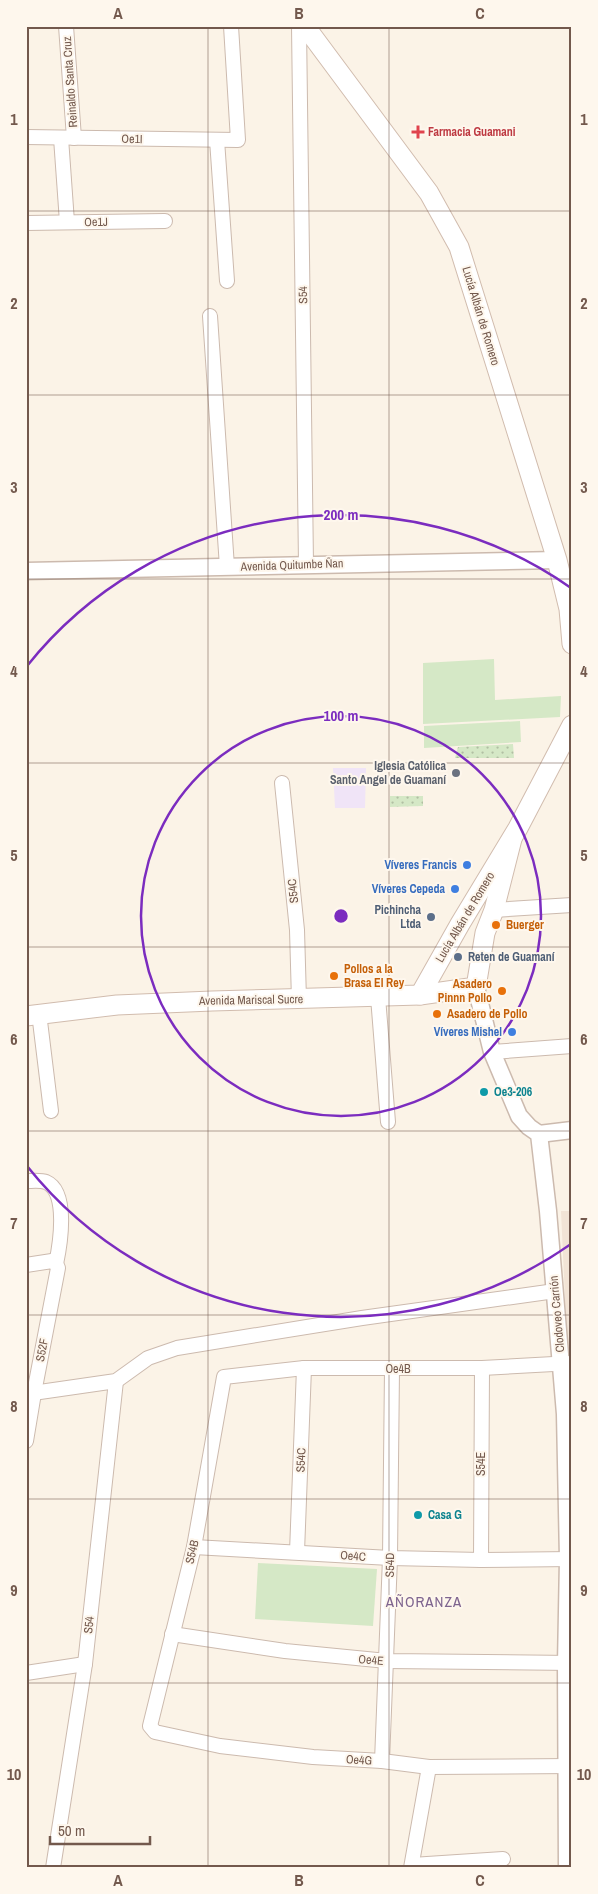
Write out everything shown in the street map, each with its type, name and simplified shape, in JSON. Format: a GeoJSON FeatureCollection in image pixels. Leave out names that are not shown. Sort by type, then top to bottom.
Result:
{"type":"FeatureCollection","features":[{"type":"Feature","properties":{"kind":"main road","name":"Lucía Albán de Romero"},"geometry":{"type":"LineString","coordinates":[[305,26],[429,193],[459,247],[557,560],[569,609],[572,644]]}},
{"type":"Feature","properties":{"kind":"main road","name":"Lucía Albán de Romero"},"geometry":{"type":"LineString","coordinates":[[420,995],[460,924],[512,839],[572,725]]}},
{"type":"Feature","properties":{"kind":"main road","name":"Lucía Albán de Romero"},"geometry":{"type":"LineString","coordinates":[[476,987],[485,933],[494,910],[512,839]]}},
{"type":"Feature","properties":{"kind":"main road"},"geometry":{"type":"LineString","coordinates":[[460,924],[474,924],[485,933]]}},
{"type":"Feature","properties":{"kind":"main road","name":"Avenida Mariscal Sucre"},"geometry":{"type":"LineString","coordinates":[[33,1014],[117,1005],[420,995],[476,987]]}},
{"type":"Feature","properties":{"kind":"street","name":"Reinaldo Santa Cruz"},"geometry":{"type":"LineString","coordinates":[[66,26],[67,222]]}},
{"type":"Feature","properties":{"kind":"street","name":"Oe1I"},"geometry":{"type":"LineString","coordinates":[[26,137],[238,140],[231,26]]}},
{"type":"Feature","properties":{"kind":"street","name":"S54"},"geometry":{"type":"LineString","coordinates":[[299,26],[306,564]]}},
{"type":"Feature","properties":{"kind":"street"},"geometry":{"type":"LineString","coordinates":[[217,140],[227,281]]}},
{"type":"Feature","properties":{"kind":"street","name":"Oe1J"},"geometry":{"type":"LineString","coordinates":[[26,223],[165,221]]}},
{"type":"Feature","properties":{"kind":"street"},"geometry":{"type":"LineString","coordinates":[[210,316],[227,567]]}},
{"type":"Feature","properties":{"kind":"street","name":"Avenida Quitumbe Ñan"},"geometry":{"type":"LineString","coordinates":[[26,571],[557,560]]}},
{"type":"Feature","properties":{"kind":"street","name":"S54C"},"geometry":{"type":"LineString","coordinates":[[282,783],[297,930],[299,1000]]}},
{"type":"Feature","properties":{"kind":"street"},"geometry":{"type":"LineString","coordinates":[[494,910],[572,905]]}},
{"type":"Feature","properties":{"kind":"street"},"geometry":{"type":"LineString","coordinates":[[476,987],[492,1052],[520,1116],[539,1134],[572,1130]]}},
{"type":"Feature","properties":{"kind":"street"},"geometry":{"type":"LineString","coordinates":[[378,997],[388,1122]]}},
{"type":"Feature","properties":{"kind":"street"},"geometry":{"type":"LineString","coordinates":[[33,1014],[52,1111]]}},
{"type":"Feature","properties":{"kind":"street"},"geometry":{"type":"LineString","coordinates":[[492,1052],[572,1046]]}},
{"type":"Feature","properties":{"kind":"street","name":"Clodoveo Carrión"},"geometry":{"type":"LineString","coordinates":[[539,1134],[555,1291],[566,1364],[565,1414],[570,1559],[569,1865]]}},
{"type":"Feature","properties":{"kind":"street","name":"S52F"},"geometry":{"type":"LineString","coordinates":[[26,1181],[46,1181],[56,1190],[61,1206],[60,1248],[54,1263],[58,1268],[30,1394],[26,1441]]}},
{"type":"Feature","properties":{"kind":"street"},"geometry":{"type":"LineString","coordinates":[[26,1265],[54,1263]]}},
{"type":"Feature","properties":{"kind":"street"},"geometry":{"type":"LineString","coordinates":[[30,1394],[116,1381],[148,1358],[177,1348],[362,1318],[555,1291]]}},
{"type":"Feature","properties":{"kind":"street","name":"Oe4B"},"geometry":{"type":"LineString","coordinates":[[224,1377],[304,1368],[482,1368],[566,1364]]}},
{"type":"Feature","properties":{"kind":"street","name":"S54C"},"geometry":{"type":"LineString","coordinates":[[297,1552],[304,1368]]}},
{"type":"Feature","properties":{"kind":"street","name":"S54E"},"geometry":{"type":"LineString","coordinates":[[481,1560],[482,1368]]}},
{"type":"Feature","properties":{"kind":"street","name":"S54D"},"geometry":{"type":"LineString","coordinates":[[382,1761],[390,1558],[392,1369]]}},
{"type":"Feature","properties":{"kind":"street","name":"S54B"},"geometry":{"type":"LineString","coordinates":[[150,1726],[194,1547],[224,1377]]}},
{"type":"Feature","properties":{"kind":"street","name":"S54"},"geometry":{"type":"LineString","coordinates":[[53,1868],[85,1664],[116,1381]]}},
{"type":"Feature","properties":{"kind":"street","name":"Oe4C"},"geometry":{"type":"LineString","coordinates":[[194,1547],[390,1558],[570,1559]]}},
{"type":"Feature","properties":{"kind":"street","name":"Oe4E"},"geometry":{"type":"LineString","coordinates":[[172,1634],[285,1651],[387,1661],[569,1663]]}},
{"type":"Feature","properties":{"kind":"street"},"geometry":{"type":"LineString","coordinates":[[26,1673],[85,1664]]}},
{"type":"Feature","properties":{"kind":"street","name":"Oe4G"},"geometry":{"type":"LineString","coordinates":[[150,1726],[156,1732],[220,1746],[313,1757],[382,1761],[430,1767],[570,1766]]}},
{"type":"Feature","properties":{"kind":"street"},"geometry":{"type":"LineString","coordinates":[[430,1767],[412,1866],[456,1865],[503,1859]]}},
{"type":"Feature","properties":{"kind":"shaded area"},"geometry":{"type":"Polygon","coordinates":[[[333,768],[366,768],[365,808],[335,808],[333,768]]]}},
{"type":"Feature","properties":{"kind":"shaded area"},"geometry":{"type":"Polygon","coordinates":[[[561,1211],[572,1211],[572,1454],[561,1211]]]}},
{"type":"Feature","properties":{"kind":"green space"},"geometry":{"type":"Polygon","coordinates":[[[494,659],[495,700],[561,696],[560,717],[423,724],[423,663],[494,659]]]}},
{"type":"Feature","properties":{"kind":"green space"},"geometry":{"type":"Polygon","coordinates":[[[520,721],[521,742],[424,748],[424,726],[520,721]]]}},
{"type":"Feature","properties":{"kind":"green space"},"geometry":{"type":"Polygon","coordinates":[[[513,744],[514,758],[455,758],[458,747],[513,744]]]}},
{"type":"Feature","properties":{"kind":"green space"},"geometry":{"type":"Polygon","coordinates":[[[390,796],[423,796],[423,806],[390,807],[390,796]]]}},
{"type":"Feature","properties":{"kind":"green space"},"geometry":{"type":"Polygon","coordinates":[[[258,1563],[377,1569],[373,1626],[255,1619],[258,1563]]]}},
{"type":"Feature","properties":{"kind":"place","name":"Farmacia Guamani"},"geometry":{"type":"Point","coordinates":[418,132]}},
{"type":"Feature","properties":{"kind":"place","name":"Iglesia Católica Santo Angel de Guamaní"},"geometry":{"type":"Point","coordinates":[456,773]}},
{"type":"Feature","properties":{"kind":"place","name":"Víveres Francis"},"geometry":{"type":"Point","coordinates":[467,865]}},
{"type":"Feature","properties":{"kind":"place","name":"Víveres Cepeda"},"geometry":{"type":"Point","coordinates":[455,889]}},
{"type":"Feature","properties":{"kind":"place","name":"Pichincha Ltda"},"geometry":{"type":"Point","coordinates":[431,917]}},
{"type":"Feature","properties":{"kind":"place","name":"Buerger"},"geometry":{"type":"Point","coordinates":[496,925]}},
{"type":"Feature","properties":{"kind":"place","name":"Reten de Guamaní"},"geometry":{"type":"Point","coordinates":[458,957]}},
{"type":"Feature","properties":{"kind":"place","name":"Pollos a la Brasa El Rey"},"geometry":{"type":"Point","coordinates":[334,976]}},
{"type":"Feature","properties":{"kind":"place","name":"Asadero Pinnn Pollo"},"geometry":{"type":"Point","coordinates":[502,991]}},
{"type":"Feature","properties":{"kind":"place","name":"Asadero de Pollo"},"geometry":{"type":"Point","coordinates":[437,1014]}},
{"type":"Feature","properties":{"kind":"place","name":"Víveres Mishel"},"geometry":{"type":"Point","coordinates":[512,1032]}},
{"type":"Feature","properties":{"kind":"place","name":"Oe3-206"},"geometry":{"type":"Point","coordinates":[484,1092]}},
{"type":"Feature","properties":{"kind":"place","name":"Casa G"},"geometry":{"type":"Point","coordinates":[418,1515]}},
{"type":"Feature","properties":{"kind":"district","name":"AÑORANZA"},"geometry":{"type":"Point","coordinates":[424,1602]}}]}
